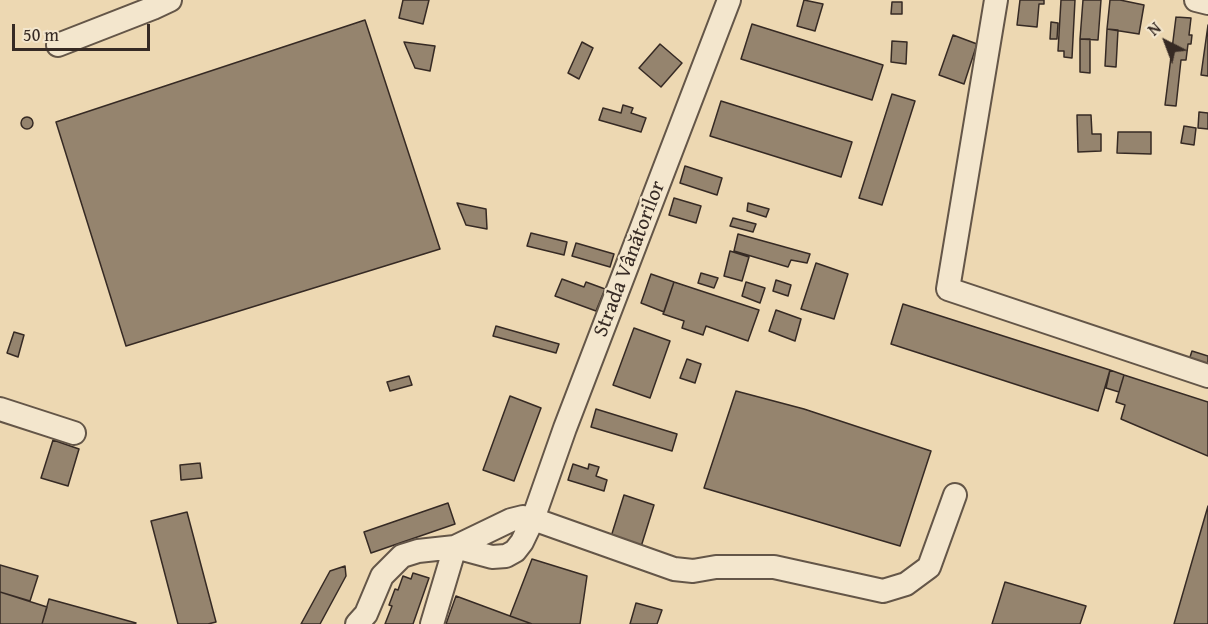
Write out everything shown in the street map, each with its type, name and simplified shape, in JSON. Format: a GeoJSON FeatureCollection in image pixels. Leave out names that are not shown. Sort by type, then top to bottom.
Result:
{"type":"FeatureCollection","features":[{"type":"Feature","properties":{"kind":"street"},"geometry":{"type":"LineString","coordinates":[[58,45],[171,0]]}},
{"type":"Feature","properties":{"kind":"street","name":"Strada Vânătorilor"},"geometry":{"type":"LineString","coordinates":[[533,519],[565,428],[729,0]]}},
{"type":"Feature","properties":{"kind":"street"},"geometry":{"type":"LineString","coordinates":[[996,0],[948,289],[1208,376]]}},
{"type":"Feature","properties":{"kind":"street"},"geometry":{"type":"LineString","coordinates":[[1196,0],[1208,3]]}},
{"type":"Feature","properties":{"kind":"street"},"geometry":{"type":"LineString","coordinates":[[0,410],[74,433]]}},
{"type":"Feature","properties":{"kind":"street"},"geometry":{"type":"LineString","coordinates":[[357,624],[366,614],[382,576],[402,556],[418,551],[455,547],[511,520],[523,517],[674,569],[693,571],[716,567],[774,567],[883,591],[906,584],[929,567],[955,495]]}},
{"type":"Feature","properties":{"kind":"street"},"geometry":{"type":"LineString","coordinates":[[432,624],[455,547]]}},
{"type":"Feature","properties":{"kind":"building"},"geometry":{"type":"Polygon","coordinates":[[[403,0],[429,0],[423,24],[399,18],[403,0]]]}},
{"type":"Feature","properties":{"kind":"building"},"geometry":{"type":"Polygon","coordinates":[[[804,0],[823,4],[815,31],[797,26],[804,0]]]}},
{"type":"Feature","properties":{"kind":"building"},"geometry":{"type":"Polygon","coordinates":[[[1020,0],[1044,0],[1044,4],[1039,4],[1037,27],[1017,25],[1020,0]]]}},
{"type":"Feature","properties":{"kind":"building"},"geometry":{"type":"Polygon","coordinates":[[[1061,0],[1075,0],[1072,58],[1064,57],[1064,51],[1058,51],[1061,0]]]}},
{"type":"Feature","properties":{"kind":"building"},"geometry":{"type":"Polygon","coordinates":[[[1083,0],[1101,0],[1098,40],[1080,39],[1083,0]]]}},
{"type":"Feature","properties":{"kind":"building"},"geometry":{"type":"Polygon","coordinates":[[[1110,0],[1144,5],[1139,34],[1107,29],[1110,0]]]}},
{"type":"Feature","properties":{"kind":"building"},"geometry":{"type":"Polygon","coordinates":[[[892,2],[902,2],[902,14],[891,14],[892,2]]]}},
{"type":"Feature","properties":{"kind":"building"},"geometry":{"type":"Polygon","coordinates":[[[1176,17],[1191,18],[1189,35],[1192,35],[1186,60],[1181,60],[1176,106],[1165,105],[1176,17]]]}},
{"type":"Feature","properties":{"kind":"building"},"geometry":{"type":"Polygon","coordinates":[[[365,20],[440,249],[126,346],[56,122],[365,20]]]}},
{"type":"Feature","properties":{"kind":"building"},"geometry":{"type":"Polygon","coordinates":[[[1051,22],[1058,23],[1057,39],[1050,39],[1051,22]]]}},
{"type":"Feature","properties":{"kind":"building"},"geometry":{"type":"Polygon","coordinates":[[[752,24],[883,65],[872,100],[741,59],[752,24]]]}},
{"type":"Feature","properties":{"kind":"building"},"geometry":{"type":"Polygon","coordinates":[[[1208,25],[1208,76],[1201,75],[1208,25]]]}},
{"type":"Feature","properties":{"kind":"building"},"geometry":{"type":"Polygon","coordinates":[[[1107,29],[1118,30],[1116,67],[1105,66],[1107,29]]]}},
{"type":"Feature","properties":{"kind":"building"},"geometry":{"type":"Polygon","coordinates":[[[953,35],[977,44],[964,84],[939,75],[953,35]]]}},
{"type":"Feature","properties":{"kind":"building"},"geometry":{"type":"Polygon","coordinates":[[[1080,39],[1090,39],[1090,73],[1080,72],[1080,39]]]}},
{"type":"Feature","properties":{"kind":"building"},"geometry":{"type":"Polygon","coordinates":[[[892,41],[907,42],[906,64],[891,62],[892,41]]]}},
{"type":"Feature","properties":{"kind":"building"},"geometry":{"type":"Polygon","coordinates":[[[404,42],[435,46],[430,71],[415,68],[404,42]]]}},
{"type":"Feature","properties":{"kind":"building"},"geometry":{"type":"Polygon","coordinates":[[[582,42],[593,48],[579,79],[568,73],[582,42]]]}},
{"type":"Feature","properties":{"kind":"building"},"geometry":{"type":"Polygon","coordinates":[[[660,44],[682,63],[661,87],[639,68],[660,44]]]}},
{"type":"Feature","properties":{"kind":"building"},"geometry":{"type":"Polygon","coordinates":[[[892,94],[915,101],[882,205],[859,198],[892,94]]]}},
{"type":"Feature","properties":{"kind":"building"},"geometry":{"type":"Polygon","coordinates":[[[721,101],[852,142],[841,177],[710,136],[721,101]]]}},
{"type":"Feature","properties":{"kind":"building"},"geometry":{"type":"Polygon","coordinates":[[[623,105],[633,108],[631,113],[646,118],[641,132],[599,120],[603,108],[621,113],[623,105]]]}},
{"type":"Feature","properties":{"kind":"building"},"geometry":{"type":"Polygon","coordinates":[[[1199,112],[1208,113],[1208,129],[1198,128],[1199,112]]]}},
{"type":"Feature","properties":{"kind":"building"},"geometry":{"type":"Polygon","coordinates":[[[1077,115],[1091,115],[1092,134],[1101,134],[1101,151],[1078,152],[1077,115]]]}},
{"type":"Feature","properties":{"kind":"building"},"geometry":{"type":"Polygon","coordinates":[[[29,117],[33,123],[29,129],[25,129],[21,121],[29,117]]]}},
{"type":"Feature","properties":{"kind":"building"},"geometry":{"type":"Polygon","coordinates":[[[1184,126],[1196,128],[1194,145],[1181,143],[1184,126]]]}},
{"type":"Feature","properties":{"kind":"building"},"geometry":{"type":"Polygon","coordinates":[[[1118,132],[1151,132],[1151,154],[1117,153],[1118,132]]]}},
{"type":"Feature","properties":{"kind":"building"},"geometry":{"type":"Polygon","coordinates":[[[685,166],[722,178],[717,195],[680,183],[685,166]]]}},
{"type":"Feature","properties":{"kind":"building"},"geometry":{"type":"Polygon","coordinates":[[[674,198],[701,206],[696,223],[669,215],[674,198]]]}},
{"type":"Feature","properties":{"kind":"building"},"geometry":{"type":"Polygon","coordinates":[[[457,203],[486,209],[487,229],[466,225],[457,203]]]}},
{"type":"Feature","properties":{"kind":"building"},"geometry":{"type":"Polygon","coordinates":[[[748,203],[769,209],[766,217],[747,211],[748,203]]]}},
{"type":"Feature","properties":{"kind":"building"},"geometry":{"type":"Polygon","coordinates":[[[733,218],[756,224],[753,232],[730,226],[733,218]]]}},
{"type":"Feature","properties":{"kind":"building"},"geometry":{"type":"Polygon","coordinates":[[[531,233],[567,242],[564,255],[527,246],[531,233]]]}},
{"type":"Feature","properties":{"kind":"building"},"geometry":{"type":"Polygon","coordinates":[[[738,234],[810,254],[807,263],[791,260],[788,267],[734,251],[738,234]]]}},
{"type":"Feature","properties":{"kind":"building"},"geometry":{"type":"Polygon","coordinates":[[[576,243],[614,254],[610,267],[572,256],[576,243]]]}},
{"type":"Feature","properties":{"kind":"building"},"geometry":{"type":"Polygon","coordinates":[[[730,251],[749,257],[742,281],[724,276],[730,251]]]}},
{"type":"Feature","properties":{"kind":"building"},"geometry":{"type":"Polygon","coordinates":[[[816,263],[848,274],[834,319],[801,309],[816,263]]]}},
{"type":"Feature","properties":{"kind":"building"},"geometry":{"type":"Polygon","coordinates":[[[701,273],[718,278],[714,288],[698,283],[701,273]]]}},
{"type":"Feature","properties":{"kind":"building"},"geometry":{"type":"Polygon","coordinates":[[[651,274],[674,282],[664,312],[641,303],[651,274]]]}},
{"type":"Feature","properties":{"kind":"building"},"geometry":{"type":"Polygon","coordinates":[[[562,279],[584,287],[586,282],[605,289],[596,311],[555,296],[562,279]]]}},
{"type":"Feature","properties":{"kind":"building"},"geometry":{"type":"Polygon","coordinates":[[[776,280],[791,285],[788,296],[773,291],[776,280]]]}},
{"type":"Feature","properties":{"kind":"building"},"geometry":{"type":"Polygon","coordinates":[[[674,282],[759,310],[748,341],[706,326],[703,335],[682,328],[684,321],[663,314],[674,282]]]}},
{"type":"Feature","properties":{"kind":"building"},"geometry":{"type":"Polygon","coordinates":[[[746,282],[765,288],[760,303],[742,296],[746,282]]]}},
{"type":"Feature","properties":{"kind":"building"},"geometry":{"type":"Polygon","coordinates":[[[903,304],[1110,370],[1098,411],[891,344],[903,304]]]}},
{"type":"Feature","properties":{"kind":"building"},"geometry":{"type":"Polygon","coordinates":[[[776,310],[801,319],[795,341],[769,331],[776,310]]]}},
{"type":"Feature","properties":{"kind":"building"},"geometry":{"type":"Polygon","coordinates":[[[496,326],[559,344],[556,353],[493,336],[496,326]]]}},
{"type":"Feature","properties":{"kind":"building"},"geometry":{"type":"Polygon","coordinates":[[[634,328],[670,341],[650,398],[613,385],[634,328]]]}},
{"type":"Feature","properties":{"kind":"building"},"geometry":{"type":"Polygon","coordinates":[[[14,332],[24,335],[18,357],[7,353],[14,332]]]}},
{"type":"Feature","properties":{"kind":"building"},"geometry":{"type":"Polygon","coordinates":[[[1192,351],[1208,356],[1208,373],[1187,366],[1192,351]]]}},
{"type":"Feature","properties":{"kind":"building"},"geometry":{"type":"Polygon","coordinates":[[[687,359],[701,364],[695,383],[680,378],[687,359]]]}},
{"type":"Feature","properties":{"kind":"building"},"geometry":{"type":"Polygon","coordinates":[[[1110,370],[1124,375],[1119,392],[1106,388],[1110,370]]]}},
{"type":"Feature","properties":{"kind":"building"},"geometry":{"type":"Polygon","coordinates":[[[1124,375],[1208,402],[1208,456],[1121,419],[1125,405],[1116,402],[1124,375]]]}},
{"type":"Feature","properties":{"kind":"building"},"geometry":{"type":"Polygon","coordinates":[[[409,376],[412,385],[390,391],[387,382],[409,376]]]}},
{"type":"Feature","properties":{"kind":"building"},"geometry":{"type":"Polygon","coordinates":[[[736,391],[804,409],[931,451],[900,546],[704,488],[736,391]]]}},
{"type":"Feature","properties":{"kind":"building"},"geometry":{"type":"Polygon","coordinates":[[[510,396],[541,408],[514,481],[483,470],[510,396]]]}},
{"type":"Feature","properties":{"kind":"building"},"geometry":{"type":"Polygon","coordinates":[[[596,409],[677,434],[672,451],[591,427],[596,409]]]}},
{"type":"Feature","properties":{"kind":"building"},"geometry":{"type":"Polygon","coordinates":[[[53,440],[79,449],[68,486],[41,478],[53,440]]]}},
{"type":"Feature","properties":{"kind":"building"},"geometry":{"type":"Polygon","coordinates":[[[200,463],[202,478],[181,480],[180,465],[200,463]]]}},
{"type":"Feature","properties":{"kind":"building"},"geometry":{"type":"Polygon","coordinates":[[[573,464],[588,469],[589,464],[599,467],[596,476],[607,480],[604,491],[568,480],[573,464]]]}},
{"type":"Feature","properties":{"kind":"building"},"geometry":{"type":"Polygon","coordinates":[[[624,495],[654,505],[640,550],[610,540],[624,495]]]}},
{"type":"Feature","properties":{"kind":"building"},"geometry":{"type":"Polygon","coordinates":[[[448,503],[455,524],[371,553],[364,532],[448,503]]]}},
{"type":"Feature","properties":{"kind":"building"},"geometry":{"type":"Polygon","coordinates":[[[1208,506],[1208,624],[1174,624],[1208,506]]]}},
{"type":"Feature","properties":{"kind":"building"},"geometry":{"type":"Polygon","coordinates":[[[187,512],[216,622],[208,624],[178,624],[151,521],[187,512]]]}},
{"type":"Feature","properties":{"kind":"building"},"geometry":{"type":"Polygon","coordinates":[[[532,559],[587,576],[580,624],[532,624],[510,616],[532,559]]]}},
{"type":"Feature","properties":{"kind":"building"},"geometry":{"type":"Polygon","coordinates":[[[0,565],[38,576],[30,601],[0,592],[0,565]]]}},
{"type":"Feature","properties":{"kind":"building"},"geometry":{"type":"Polygon","coordinates":[[[345,566],[346,576],[320,624],[301,624],[330,571],[345,566]]]}},
{"type":"Feature","properties":{"kind":"building"},"geometry":{"type":"Polygon","coordinates":[[[413,573],[429,578],[413,624],[385,624],[395,589],[398,590],[403,576],[411,579],[413,573]]]}},
{"type":"Feature","properties":{"kind":"building"},"geometry":{"type":"Polygon","coordinates":[[[1005,582],[1086,606],[1080,624],[992,624],[1005,582]]]}},
{"type":"Feature","properties":{"kind":"building"},"geometry":{"type":"Polygon","coordinates":[[[0,592],[47,607],[42,624],[0,624],[0,592]]]}},
{"type":"Feature","properties":{"kind":"building"},"geometry":{"type":"Polygon","coordinates":[[[456,596],[510,616],[532,624],[446,624],[456,596]]]}},
{"type":"Feature","properties":{"kind":"building"},"geometry":{"type":"Polygon","coordinates":[[[49,599],[136,623],[42,624],[49,599]]]}},
{"type":"Feature","properties":{"kind":"building"},"geometry":{"type":"Polygon","coordinates":[[[636,603],[662,610],[657,624],[630,624],[636,603]]]}}]}
